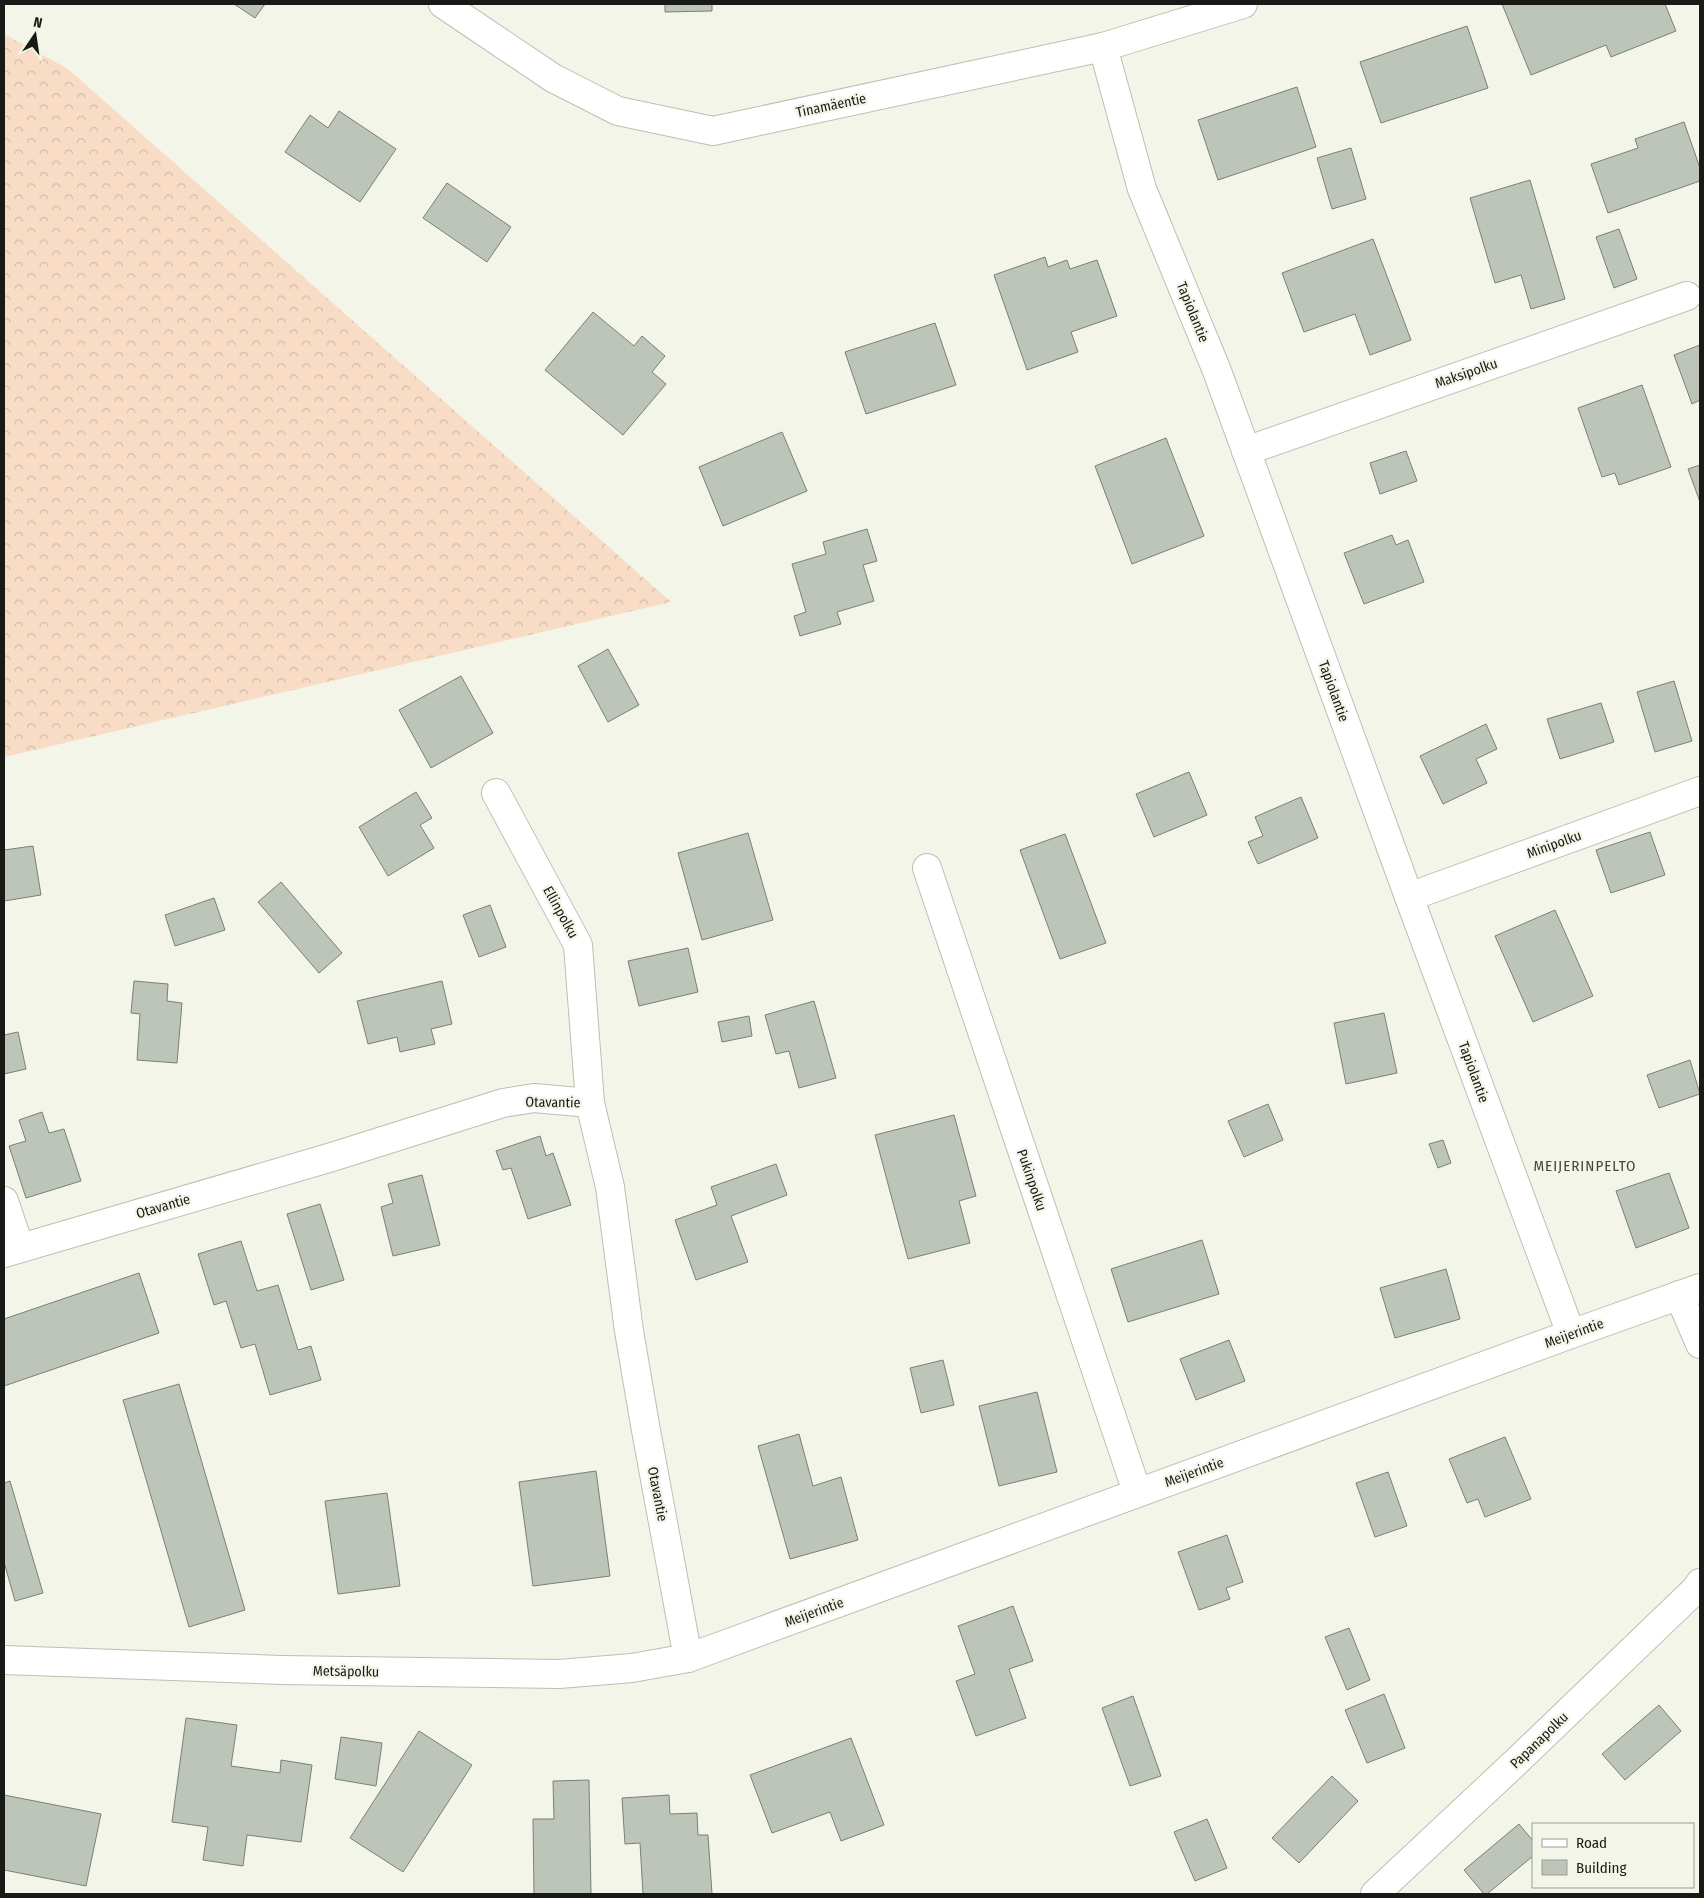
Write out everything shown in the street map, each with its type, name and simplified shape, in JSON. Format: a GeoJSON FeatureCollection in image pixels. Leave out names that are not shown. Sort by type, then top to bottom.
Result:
{"type":"FeatureCollection","features":[{"type":"Feature","properties":{"kind":"street","name":"Tinamäentie"},"geometry":{"type":"LineString","coordinates":[[443,4],[552,78],[618,111],[713,131],[1104,47],[1242,4]]}},
{"type":"Feature","properties":{"kind":"street","name":"Tapiolantie"},"geometry":{"type":"LineString","coordinates":[[1104,47],[1142,189],[1213,361],[1571,1334]]}},
{"type":"Feature","properties":{"kind":"street","name":"Maksipolku"},"geometry":{"type":"LineString","coordinates":[[1246,451],[1687,296]]}},
{"type":"Feature","properties":{"kind":"street","name":"Minipolku"},"geometry":{"type":"LineString","coordinates":[[1409,897],[1700,791]]}},
{"type":"Feature","properties":{"kind":"street","name":"Ellinpolku"},"geometry":{"type":"LineString","coordinates":[[496,793],[578,945],[590,1103]]}},
{"type":"Feature","properties":{"kind":"street","name":"Pukinpolku"},"geometry":{"type":"LineString","coordinates":[[927,868],[1137,1492]]}},
{"type":"Feature","properties":{"kind":"street","name":"Otavantie"},"geometry":{"type":"LineString","coordinates":[[12,1251],[332,1157],[503,1103],[534,1098],[590,1103],[610,1187],[645,1425],[688,1658]]}},
{"type":"Feature","properties":{"kind":"street"},"geometry":{"type":"LineString","coordinates":[[4,1201],[12,1251]]}},
{"type":"Feature","properties":{"kind":"street","name":"Meijerintie"},"geometry":{"type":"LineString","coordinates":[[688,1658],[1137,1492],[1690,1292]]}},
{"type":"Feature","properties":{"kind":"street"},"geometry":{"type":"LineString","coordinates":[[1690,1292],[1700,1344]]}},
{"type":"Feature","properties":{"kind":"street","name":"Papanapolku"},"geometry":{"type":"LineString","coordinates":[[1375,1894],[1523,1756],[1696,1589],[1700,1582]]}},
{"type":"Feature","properties":{"kind":"street","name":"Metsäpolku"},"geometry":{"type":"LineString","coordinates":[[4,1660],[281,1670],[559,1674],[632,1668],[688,1658]]}},
{"type":"Feature","properties":{"kind":"green space"},"geometry":{"type":"Polygon","coordinates":[[[4,34],[68,69],[671,602],[4,757],[4,34]]]}},
{"type":"Feature","properties":{"kind":"building"},"geometry":{"type":"Polygon","coordinates":[[[234,4],[265,4],[255,18],[234,4]]]}},
{"type":"Feature","properties":{"kind":"building"},"geometry":{"type":"Polygon","coordinates":[[[665,4],[712,4],[712,11],[665,12],[665,4]]]}},
{"type":"Feature","properties":{"kind":"building"},"geometry":{"type":"Polygon","coordinates":[[[1502,4],[1665,4],[1676,31],[1611,57],[1606,45],[1531,75],[1502,4]]]}},
{"type":"Feature","properties":{"kind":"building"},"geometry":{"type":"Polygon","coordinates":[[[1467,26],[1488,88],[1381,123],[1360,62],[1467,26]]]}},
{"type":"Feature","properties":{"kind":"building"},"geometry":{"type":"Polygon","coordinates":[[[1297,87],[1316,147],[1218,180],[1198,120],[1297,87]]]}},
{"type":"Feature","properties":{"kind":"building"},"geometry":{"type":"Polygon","coordinates":[[[339,111],[396,149],[360,202],[285,152],[310,115],[328,128],[339,111]]]}},
{"type":"Feature","properties":{"kind":"building"},"geometry":{"type":"Polygon","coordinates":[[[1684,122],[1700,168],[1700,181],[1608,213],[1591,164],[1638,148],[1635,139],[1684,122]]]}},
{"type":"Feature","properties":{"kind":"building"},"geometry":{"type":"Polygon","coordinates":[[[1351,148],[1366,199],[1332,209],[1317,158],[1351,148]]]}},
{"type":"Feature","properties":{"kind":"building"},"geometry":{"type":"Polygon","coordinates":[[[1530,180],[1565,299],[1531,309],[1521,275],[1495,283],[1470,198],[1530,180]]]}},
{"type":"Feature","properties":{"kind":"building"},"geometry":{"type":"Polygon","coordinates":[[[447,183],[511,227],[487,262],[423,218],[447,183]]]}},
{"type":"Feature","properties":{"kind":"building"},"geometry":{"type":"Polygon","coordinates":[[[1619,229],[1637,279],[1614,288],[1596,237],[1619,229]]]}},
{"type":"Feature","properties":{"kind":"building"},"geometry":{"type":"Polygon","coordinates":[[[1373,239],[1411,340],[1370,355],[1355,314],[1304,332],[1282,273],[1373,239]]]}},
{"type":"Feature","properties":{"kind":"building"},"geometry":{"type":"Polygon","coordinates":[[[1045,257],[1048,267],[1067,260],[1070,269],[1097,260],[1117,316],[1071,332],[1078,352],[1027,370],[994,275],[1045,257]]]}},
{"type":"Feature","properties":{"kind":"building"},"geometry":{"type":"Polygon","coordinates":[[[593,312],[634,346],[642,336],[665,356],[652,372],[666,384],[623,435],[545,370],[593,312]]]}},
{"type":"Feature","properties":{"kind":"building"},"geometry":{"type":"Polygon","coordinates":[[[935,323],[956,385],[866,414],[845,352],[935,323]]]}},
{"type":"Feature","properties":{"kind":"building"},"geometry":{"type":"Polygon","coordinates":[[[1700,345],[1700,400],[1692,404],[1674,355],[1700,345]]]}},
{"type":"Feature","properties":{"kind":"building"},"geometry":{"type":"Polygon","coordinates":[[[1642,385],[1671,467],[1619,485],[1615,473],[1602,477],[1578,408],[1642,385]]]}},
{"type":"Feature","properties":{"kind":"building"},"geometry":{"type":"Polygon","coordinates":[[[782,432],[807,491],[723,526],[699,467],[782,432]]]}},
{"type":"Feature","properties":{"kind":"building"},"geometry":{"type":"Polygon","coordinates":[[[1166,438],[1204,536],[1132,564],[1095,466],[1166,438]]]}},
{"type":"Feature","properties":{"kind":"building"},"geometry":{"type":"Polygon","coordinates":[[[1406,451],[1417,481],[1380,494],[1370,463],[1406,451]]]}},
{"type":"Feature","properties":{"kind":"building"},"geometry":{"type":"Polygon","coordinates":[[[1700,465],[1700,502],[1688,469],[1700,465]]]}},
{"type":"Feature","properties":{"kind":"building"},"geometry":{"type":"Polygon","coordinates":[[[867,529],[877,561],[863,565],[874,601],[837,612],[841,624],[800,636],[794,616],[806,612],[792,564],[826,554],[823,542],[867,529]]]}},
{"type":"Feature","properties":{"kind":"building"},"geometry":{"type":"Polygon","coordinates":[[[1392,535],[1396,545],[1408,540],[1424,582],[1364,604],[1344,553],[1392,535]]]}},
{"type":"Feature","properties":{"kind":"building"},"geometry":{"type":"Polygon","coordinates":[[[608,649],[639,705],[608,722],[578,666],[608,649]]]}},
{"type":"Feature","properties":{"kind":"building"},"geometry":{"type":"Polygon","coordinates":[[[461,676],[493,733],[431,768],[399,710],[461,676]]]}},
{"type":"Feature","properties":{"kind":"building"},"geometry":{"type":"Polygon","coordinates":[[[1674,681],[1692,741],[1655,752],[1637,692],[1674,681]]]}},
{"type":"Feature","properties":{"kind":"building"},"geometry":{"type":"Polygon","coordinates":[[[1601,703],[1614,742],[1560,759],[1547,719],[1601,703]]]}},
{"type":"Feature","properties":{"kind":"building"},"geometry":{"type":"Polygon","coordinates":[[[1486,724],[1497,749],[1476,759],[1487,783],[1443,804],[1420,756],[1486,724]]]}},
{"type":"Feature","properties":{"kind":"building"},"geometry":{"type":"Polygon","coordinates":[[[1189,772],[1207,815],[1154,837],[1136,794],[1189,772]]]}},
{"type":"Feature","properties":{"kind":"building"},"geometry":{"type":"Polygon","coordinates":[[[416,792],[432,818],[420,825],[434,848],[388,876],[359,827],[416,792]]]}},
{"type":"Feature","properties":{"kind":"building"},"geometry":{"type":"Polygon","coordinates":[[[1301,797],[1318,838],[1258,864],[1248,842],[1263,836],[1255,817],[1301,797]]]}},
{"type":"Feature","properties":{"kind":"building"},"geometry":{"type":"Polygon","coordinates":[[[1650,832],[1665,875],[1611,893],[1596,850],[1650,832]]]}},
{"type":"Feature","properties":{"kind":"building"},"geometry":{"type":"Polygon","coordinates":[[[748,833],[773,920],[702,940],[678,853],[748,833]]]}},
{"type":"Feature","properties":{"kind":"building"},"geometry":{"type":"Polygon","coordinates":[[[1065,834],[1106,943],[1060,959],[1020,850],[1065,834]]]}},
{"type":"Feature","properties":{"kind":"building"},"geometry":{"type":"Polygon","coordinates":[[[33,846],[41,895],[4,901],[4,850],[33,846]]]}},
{"type":"Feature","properties":{"kind":"building"},"geometry":{"type":"Polygon","coordinates":[[[281,882],[342,953],[319,973],[258,902],[281,882]]]}},
{"type":"Feature","properties":{"kind":"building"},"geometry":{"type":"Polygon","coordinates":[[[214,898],[225,930],[175,946],[165,915],[214,898]]]}},
{"type":"Feature","properties":{"kind":"building"},"geometry":{"type":"Polygon","coordinates":[[[490,905],[506,947],[479,957],[463,915],[490,905]]]}},
{"type":"Feature","properties":{"kind":"building"},"geometry":{"type":"Polygon","coordinates":[[[1555,910],[1593,996],[1533,1022],[1495,936],[1555,910]]]}},
{"type":"Feature","properties":{"kind":"building"},"geometry":{"type":"Polygon","coordinates":[[[688,948],[698,992],[639,1006],[628,961],[688,948]]]}},
{"type":"Feature","properties":{"kind":"building"},"geometry":{"type":"Polygon","coordinates":[[[134,981],[168,984],[167,1001],[182,1003],[177,1063],[137,1060],[140,1014],[131,1013],[134,981]]]}},
{"type":"Feature","properties":{"kind":"building"},"geometry":{"type":"Polygon","coordinates":[[[442,981],[452,1024],[431,1029],[435,1044],[400,1052],[397,1037],[368,1044],[357,1001],[442,981]]]}},
{"type":"Feature","properties":{"kind":"building"},"geometry":{"type":"Polygon","coordinates":[[[814,1001],[836,1078],[799,1088],[789,1051],[776,1054],[765,1015],[814,1001]]]}},
{"type":"Feature","properties":{"kind":"building"},"geometry":{"type":"Polygon","coordinates":[[[1384,1013],[1397,1073],[1346,1084],[1334,1023],[1384,1013]]]}},
{"type":"Feature","properties":{"kind":"building"},"geometry":{"type":"Polygon","coordinates":[[[749,1016],[752,1036],[722,1042],[718,1022],[749,1016]]]}},
{"type":"Feature","properties":{"kind":"building"},"geometry":{"type":"Polygon","coordinates":[[[18,1032],[26,1069],[4,1074],[4,1035],[18,1032]]]}},
{"type":"Feature","properties":{"kind":"building"},"geometry":{"type":"Polygon","coordinates":[[[1690,1060],[1700,1094],[1659,1108],[1647,1075],[1690,1060]]]}},
{"type":"Feature","properties":{"kind":"building"},"geometry":{"type":"Polygon","coordinates":[[[1268,1104],[1283,1140],[1244,1157],[1228,1121],[1268,1104]]]}},
{"type":"Feature","properties":{"kind":"building"},"geometry":{"type":"Polygon","coordinates":[[[42,1112],[49,1133],[64,1129],[81,1181],[26,1198],[9,1146],[26,1141],[19,1120],[42,1112]]]}},
{"type":"Feature","properties":{"kind":"building"},"geometry":{"type":"Polygon","coordinates":[[[954,1115],[976,1196],[959,1201],[970,1243],[908,1259],[875,1135],[954,1115]]]}},
{"type":"Feature","properties":{"kind":"building"},"geometry":{"type":"Polygon","coordinates":[[[540,1136],[546,1156],[553,1153],[571,1205],[528,1219],[511,1168],[503,1170],[496,1151],[540,1136]]]}},
{"type":"Feature","properties":{"kind":"building"},"geometry":{"type":"Polygon","coordinates":[[[1443,1140],[1451,1163],[1438,1168],[1429,1144],[1443,1140]]]}},
{"type":"Feature","properties":{"kind":"building"},"geometry":{"type":"Polygon","coordinates":[[[776,1164],[787,1195],[731,1216],[748,1262],[696,1280],[675,1220],[717,1205],[711,1187],[776,1164]]]}},
{"type":"Feature","properties":{"kind":"building"},"geometry":{"type":"Polygon","coordinates":[[[1669,1173],[1689,1228],[1636,1248],[1616,1191],[1669,1173]]]}},
{"type":"Feature","properties":{"kind":"building"},"geometry":{"type":"Polygon","coordinates":[[[422,1175],[440,1245],[393,1256],[381,1207],[393,1203],[388,1184],[422,1175]]]}},
{"type":"Feature","properties":{"kind":"building"},"geometry":{"type":"Polygon","coordinates":[[[320,1204],[344,1280],[311,1290],[287,1214],[320,1204]]]}},
{"type":"Feature","properties":{"kind":"building"},"geometry":{"type":"Polygon","coordinates":[[[1202,1240],[1219,1294],[1128,1322],[1111,1269],[1202,1240]]]}},
{"type":"Feature","properties":{"kind":"building"},"geometry":{"type":"Polygon","coordinates":[[[241,1241],[257,1291],[278,1285],[298,1350],[311,1346],[321,1380],[270,1395],[255,1344],[241,1348],[226,1301],[214,1305],[198,1254],[241,1241]]]}},
{"type":"Feature","properties":{"kind":"building"},"geometry":{"type":"Polygon","coordinates":[[[1446,1269],[1460,1319],[1395,1338],[1380,1288],[1446,1269]]]}},
{"type":"Feature","properties":{"kind":"building"},"geometry":{"type":"Polygon","coordinates":[[[139,1273],[159,1333],[4,1386],[4,1319],[139,1273]]]}},
{"type":"Feature","properties":{"kind":"building"},"geometry":{"type":"Polygon","coordinates":[[[1229,1340],[1245,1381],[1196,1400],[1180,1359],[1229,1340]]]}},
{"type":"Feature","properties":{"kind":"building"},"geometry":{"type":"Polygon","coordinates":[[[943,1360],[954,1405],[921,1413],[910,1368],[943,1360]]]}},
{"type":"Feature","properties":{"kind":"building"},"geometry":{"type":"Polygon","coordinates":[[[179,1384],[245,1610],[189,1627],[123,1400],[179,1384]]]}},
{"type":"Feature","properties":{"kind":"building"},"geometry":{"type":"Polygon","coordinates":[[[1037,1392],[1057,1472],[999,1486],[979,1406],[1037,1392]]]}},
{"type":"Feature","properties":{"kind":"building"},"geometry":{"type":"Polygon","coordinates":[[[799,1434],[813,1486],[841,1477],[858,1540],[790,1559],[758,1446],[799,1434]]]}},
{"type":"Feature","properties":{"kind":"building"},"geometry":{"type":"Polygon","coordinates":[[[1505,1437],[1531,1499],[1485,1517],[1478,1499],[1467,1503],[1449,1459],[1505,1437]]]}},
{"type":"Feature","properties":{"kind":"building"},"geometry":{"type":"Polygon","coordinates":[[[596,1471],[610,1576],[533,1586],[519,1482],[596,1471]]]}},
{"type":"Feature","properties":{"kind":"building"},"geometry":{"type":"Polygon","coordinates":[[[1388,1472],[1407,1526],[1375,1537],[1356,1483],[1388,1472]]]}},
{"type":"Feature","properties":{"kind":"building"},"geometry":{"type":"Polygon","coordinates":[[[10,1481],[43,1593],[15,1601],[4,1562],[4,1483],[10,1481]]]}},
{"type":"Feature","properties":{"kind":"building"},"geometry":{"type":"Polygon","coordinates":[[[387,1493],[400,1586],[338,1594],[325,1501],[387,1493]]]}},
{"type":"Feature","properties":{"kind":"building"},"geometry":{"type":"Polygon","coordinates":[[[1227,1535],[1243,1582],[1226,1588],[1230,1599],[1199,1610],[1178,1552],[1227,1535]]]}},
{"type":"Feature","properties":{"kind":"building"},"geometry":{"type":"Polygon","coordinates":[[[1013,1606],[1033,1661],[1009,1669],[1026,1718],[976,1736],[956,1681],[975,1674],[958,1626],[1013,1606]]]}},
{"type":"Feature","properties":{"kind":"building"},"geometry":{"type":"Polygon","coordinates":[[[1349,1628],[1370,1680],[1347,1690],[1325,1637],[1349,1628]]]}},
{"type":"Feature","properties":{"kind":"building"},"geometry":{"type":"Polygon","coordinates":[[[1384,1694],[1405,1748],[1367,1763],[1345,1710],[1384,1694]]]}},
{"type":"Feature","properties":{"kind":"building"},"geometry":{"type":"Polygon","coordinates":[[[1133,1696],[1161,1776],[1130,1786],[1102,1708],[1133,1696]]]}},
{"type":"Feature","properties":{"kind":"building"},"geometry":{"type":"Polygon","coordinates":[[[1659,1705],[1681,1731],[1625,1780],[1602,1754],[1659,1705]]]}},
{"type":"Feature","properties":{"kind":"building"},"geometry":{"type":"Polygon","coordinates":[[[186,1718],[237,1725],[231,1766],[280,1773],[281,1760],[312,1765],[301,1842],[247,1835],[243,1866],[203,1860],[208,1827],[172,1822],[186,1718]]]}},
{"type":"Feature","properties":{"kind":"building"},"geometry":{"type":"Polygon","coordinates":[[[419,1731],[472,1765],[403,1872],[350,1838],[419,1731]]]}},
{"type":"Feature","properties":{"kind":"building"},"geometry":{"type":"Polygon","coordinates":[[[341,1737],[382,1743],[376,1786],[335,1779],[341,1737]]]}},
{"type":"Feature","properties":{"kind":"building"},"geometry":{"type":"Polygon","coordinates":[[[851,1738],[884,1825],[841,1841],[830,1812],[772,1833],[750,1775],[851,1738]]]}},
{"type":"Feature","properties":{"kind":"building"},"geometry":{"type":"Polygon","coordinates":[[[1332,1776],[1358,1801],[1299,1863],[1272,1838],[1332,1776]]]}},
{"type":"Feature","properties":{"kind":"building"},"geometry":{"type":"Polygon","coordinates":[[[589,1780],[591,1894],[534,1894],[533,1819],[554,1819],[553,1781],[589,1780]]]}},
{"type":"Feature","properties":{"kind":"building"},"geometry":{"type":"Polygon","coordinates":[[[4,1795],[101,1814],[86,1886],[4,1870],[4,1795]]]}},
{"type":"Feature","properties":{"kind":"building"},"geometry":{"type":"Polygon","coordinates":[[[669,1795],[670,1814],[697,1813],[698,1835],[708,1835],[712,1894],[643,1894],[640,1843],[625,1844],[622,1798],[669,1795]]]}},
{"type":"Feature","properties":{"kind":"building"},"geometry":{"type":"Polygon","coordinates":[[[1207,1819],[1227,1868],[1195,1881],[1174,1832],[1207,1819]]]}},
{"type":"Feature","properties":{"kind":"building"},"geometry":{"type":"Polygon","coordinates":[[[1519,1824],[1532,1840],[1532,1857],[1487,1894],[1484,1894],[1464,1870],[1519,1824]]]}},
{"type":"Feature","properties":{"kind":"district","name":"MEIJERINPELTO"},"geometry":{"type":"Point","coordinates":[1585,1166]}}]}
